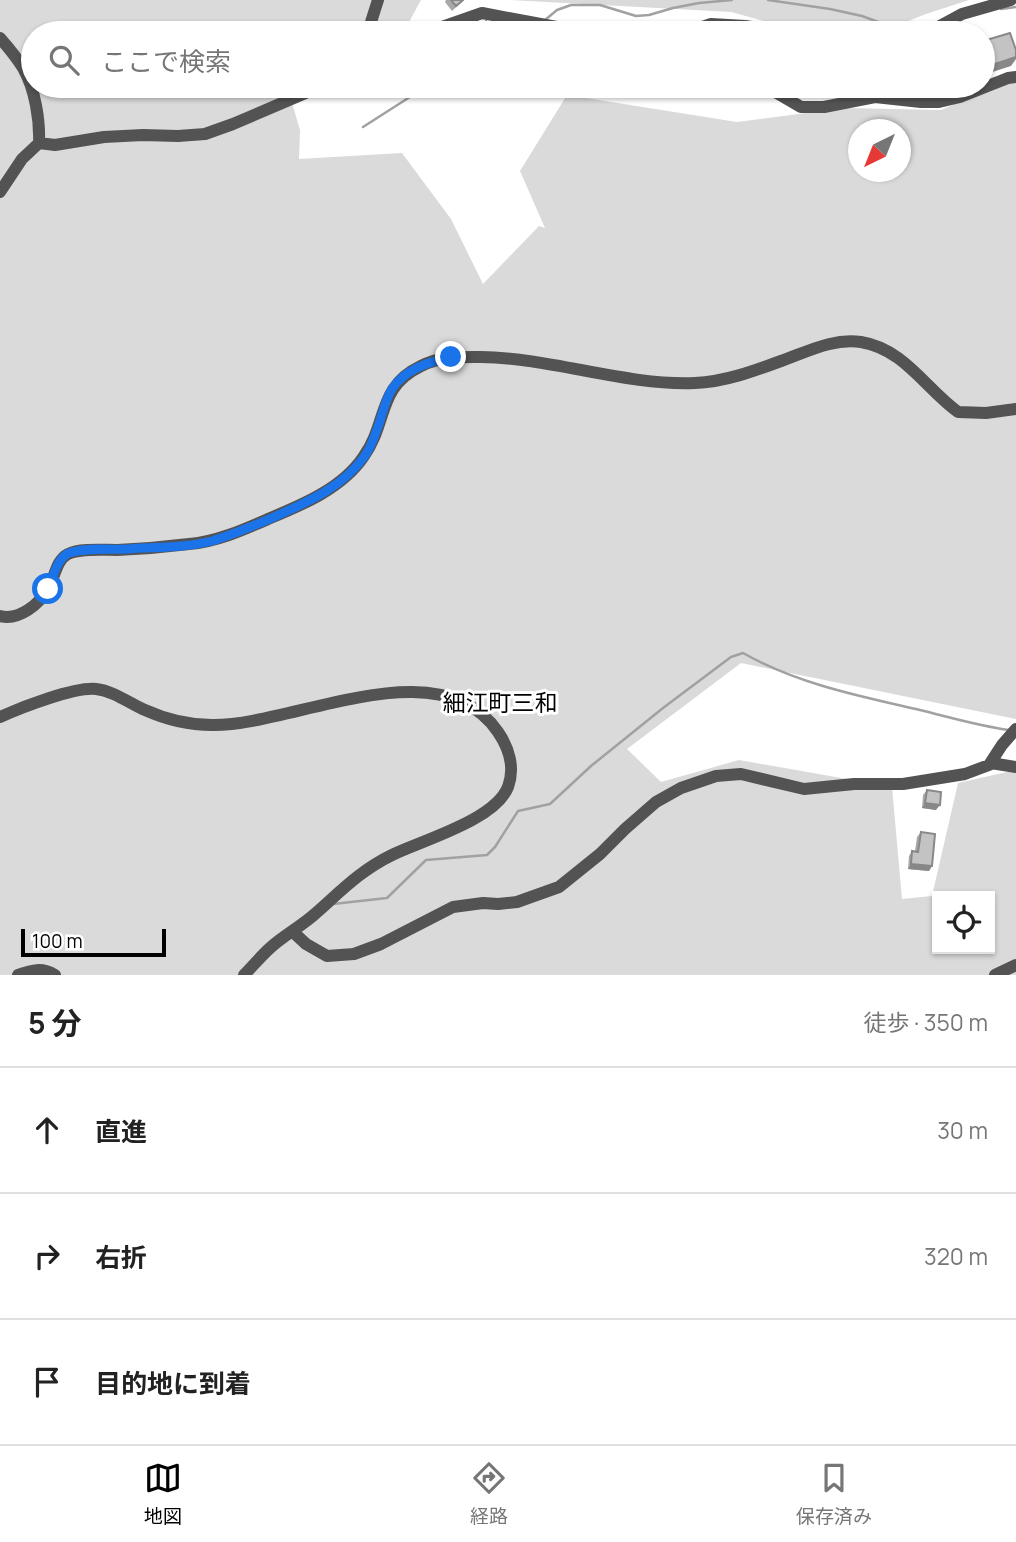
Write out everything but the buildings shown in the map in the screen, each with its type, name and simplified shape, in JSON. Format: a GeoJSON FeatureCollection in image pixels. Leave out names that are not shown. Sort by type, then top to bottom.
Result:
{"type":"FeatureCollection","features":[{"type":"Feature","properties":{"kind":"street"},"geometry":{"type":"LineString","coordinates":[[371,21],[378,0]]}},
{"type":"Feature","properties":{"kind":"street"},"geometry":{"type":"LineString","coordinates":[[949,21],[962,14],[1011,0]]}},
{"type":"Feature","properties":{"kind":"street"},"geometry":{"type":"LineString","coordinates":[[459,21],[482,13],[525,21]]}},
{"type":"Feature","properties":{"kind":"street"},"geometry":{"type":"LineString","coordinates":[[0,38],[21,65]]}},
{"type":"Feature","properties":{"kind":"street"},"geometry":{"type":"LineString","coordinates":[[995,83],[1016,77]]}},
{"type":"Feature","properties":{"kind":"street"},"geometry":{"type":"LineString","coordinates":[[0,192],[22,159],[39,143],[40,123],[34,98]]}},
{"type":"Feature","properties":{"kind":"street"},"geometry":{"type":"LineString","coordinates":[[39,143],[55,145],[104,137],[205,134],[294,98]]}},
{"type":"Feature","properties":{"kind":"street"},"geometry":{"type":"LineString","coordinates":[[786,98],[801,107],[824,107],[870,98]]}},
{"type":"Feature","properties":{"kind":"street"},"geometry":{"type":"LineString","coordinates":[[884,98],[921,102],[956,98]]}},
{"type":"Feature","properties":{"kind":"street"},"geometry":{"type":"LineString","coordinates":[[0,616],[6,618],[22,614],[38,601],[48,589],[60,561],[69,553],[213,540],[269,519],[316,497],[353,471],[365,455],[376,434],[390,394],[401,379],[424,364],[451,357],[534,361],[648,381],[696,383],[721,380],[780,362],[825,344],[851,341],[875,345],[897,356],[958,412],[986,413],[1016,409]]}},
{"type":"Feature","properties":{"kind":"street"},"geometry":{"type":"LineString","coordinates":[[0,716],[70,693],[96,689],[161,716],[212,725],[270,718],[344,700],[410,692],[441,695],[473,707],[494,727],[510,757],[509,783],[502,798],[495,805],[478,817],[390,856],[362,872],[314,915],[271,947],[244,975]]}},
{"type":"Feature","properties":{"kind":"street"},"geometry":{"type":"LineString","coordinates":[[991,764],[1014,731]]}},
{"type":"Feature","properties":{"kind":"street"},"geometry":{"type":"LineString","coordinates":[[292,931],[306,944],[327,956],[354,954],[381,944],[453,907],[517,902],[548,892],[559,887],[600,854],[656,802],[716,776],[741,774],[804,789],[854,784],[902,784],[965,774],[991,764],[1016,767]]}},
{"type":"Feature","properties":{"kind":"street"},"geometry":{"type":"LineString","coordinates":[[995,975],[1016,965]]}},
{"type":"Feature","properties":{"kind":"street"},"geometry":{"type":"LineString","coordinates":[[18,975],[41,969],[55,975]]}},
{"type":"Feature","properties":{"kind":"shaded area"},"geometry":{"type":"Polygon","coordinates":[[[0,0],[421,0],[410,21],[21,21],[21,98],[291,98],[300,130],[299,159],[402,153],[451,219],[483,284],[539,226],[545,228],[520,171],[565,98],[586,98],[737,122],[845,108],[941,110],[969,98],[995,98],[995,87],[1016,78],[1016,719],[741,663],[627,749],[661,782],[739,760],[892,787],[902,899],[932,896],[932,954],[995,954],[995,891],[933,891],[958,783],[1016,770],[1016,975],[0,975],[0,0]]]}},
{"type":"Feature","properties":{"kind":"shaded area"},"geometry":{"type":"Polygon","coordinates":[[[510,0],[969,0],[908,21],[764,21],[731,12],[510,0]]]}},
{"type":"Feature","properties":{"kind":"waterway"},"geometry":{"type":"LineString","coordinates":[[545,20],[557,10],[571,5],[600,5],[636,16],[699,3],[732,0]]}},
{"type":"Feature","properties":{"kind":"waterway"},"geometry":{"type":"LineString","coordinates":[[768,0],[830,9],[876,21]]}},
{"type":"Feature","properties":{"kind":"waterway"},"geometry":{"type":"LineString","coordinates":[[1001,9],[1016,7]]}},
{"type":"Feature","properties":{"kind":"waterway"},"geometry":{"type":"LineString","coordinates":[[363,127],[408,98]]}},
{"type":"Feature","properties":{"kind":"waterway"},"geometry":{"type":"LineString","coordinates":[[333,904],[387,898],[426,860],[487,855],[518,811],[550,804],[591,766],[663,708],[731,657],[743,653],[785,673],[829,688],[1009,730]]}},
{"type":"Feature","properties":{"kind":"district","name":"細江町三和"},"geometry":{"type":"Point","coordinates":[500,702]}},
{"type":"Feature","properties":{"kind":"route"},"geometry":{"type":"LineString","coordinates":[[48,589],[60,561],[69,553],[213,540],[269,519],[316,497],[353,471],[365,455],[376,434],[392,388],[424,364],[451,357]]}}]}
